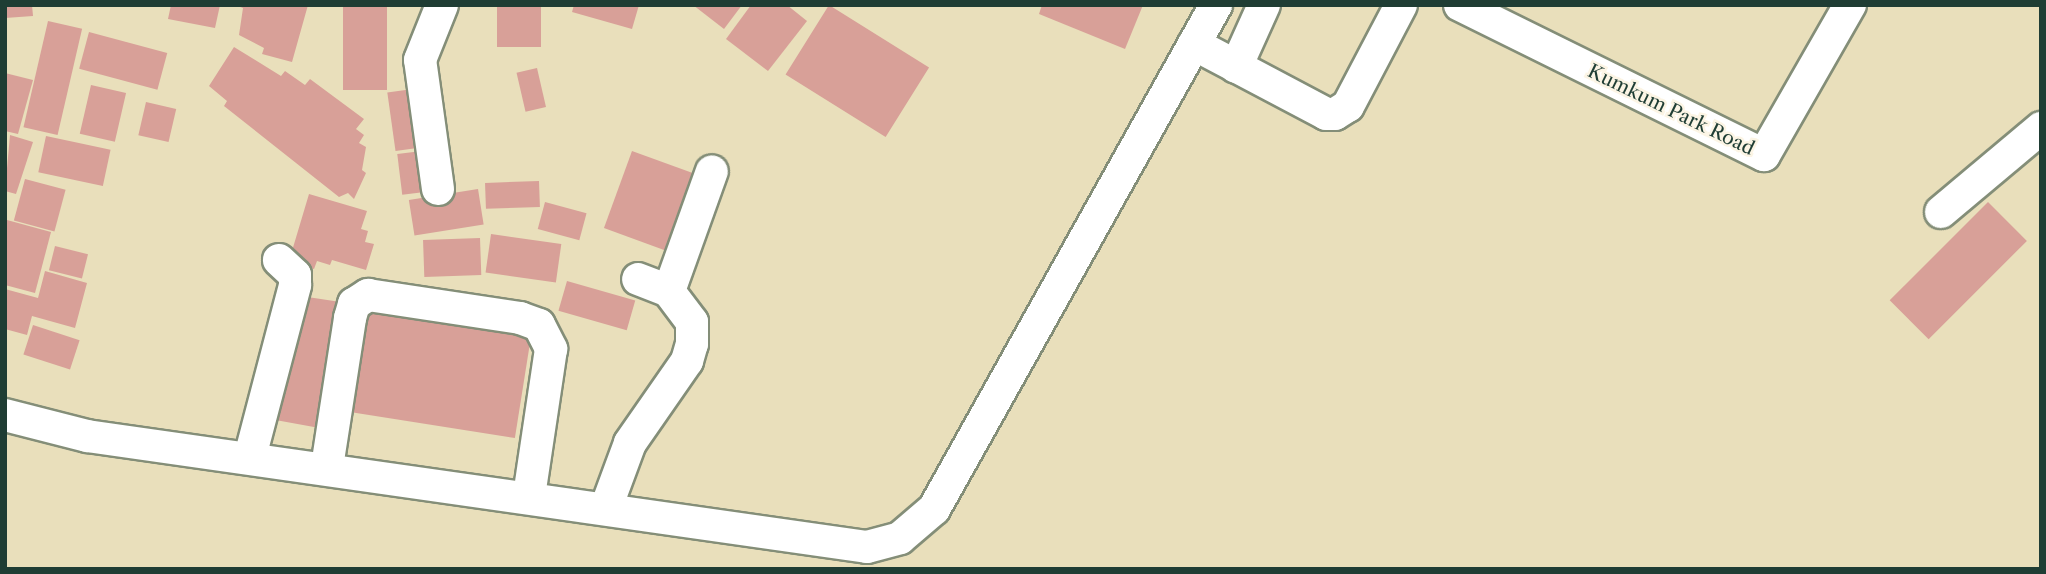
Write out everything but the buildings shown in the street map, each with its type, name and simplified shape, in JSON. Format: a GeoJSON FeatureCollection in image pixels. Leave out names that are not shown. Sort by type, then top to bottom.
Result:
{"type":"FeatureCollection","features":[{"type":"Feature","properties":{"kind":"street"},"geometry":{"type":"LineString","coordinates":[[438,189],[420,60],[442,5]]}},
{"type":"Feature","properties":{"kind":"street"},"geometry":{"type":"LineString","coordinates":[[5,415],[87,436],[327,467],[867,547],[900,538],[921,523],[934,509],[1216,5]]}},
{"type":"Feature","properties":{"kind":"street"},"geometry":{"type":"LineString","coordinates":[[1236,67],[1264,5]]}},
{"type":"Feature","properties":{"kind":"street","name":"Kumkum Park Road"},"geometry":{"type":"LineString","coordinates":[[1460,5],[1499,14],[1764,155],[1850,5]]}},
{"type":"Feature","properties":{"kind":"street"},"geometry":{"type":"LineString","coordinates":[[1194,44],[1326,114],[1335,114],[1348,106],[1395,7]]}},
{"type":"Feature","properties":{"kind":"street"},"geometry":{"type":"LineString","coordinates":[[1941,212],[2041,128]]}},
{"type":"Feature","properties":{"kind":"street"},"geometry":{"type":"LineString","coordinates":[[669,291],[712,171]]}},
{"type":"Feature","properties":{"kind":"street"},"geometry":{"type":"LineString","coordinates":[[250,457],[295,285],[295,275],[279,260]]}},
{"type":"Feature","properties":{"kind":"street"},"geometry":{"type":"LineString","coordinates":[[606,508],[630,443],[687,361],[692,322],[669,291],[638,279]]}},
{"type":"Feature","properties":{"kind":"street"},"geometry":{"type":"LineString","coordinates":[[327,467],[350,318],[354,304],[368,295],[520,318],[539,325],[551,349],[529,496]]}}]}
